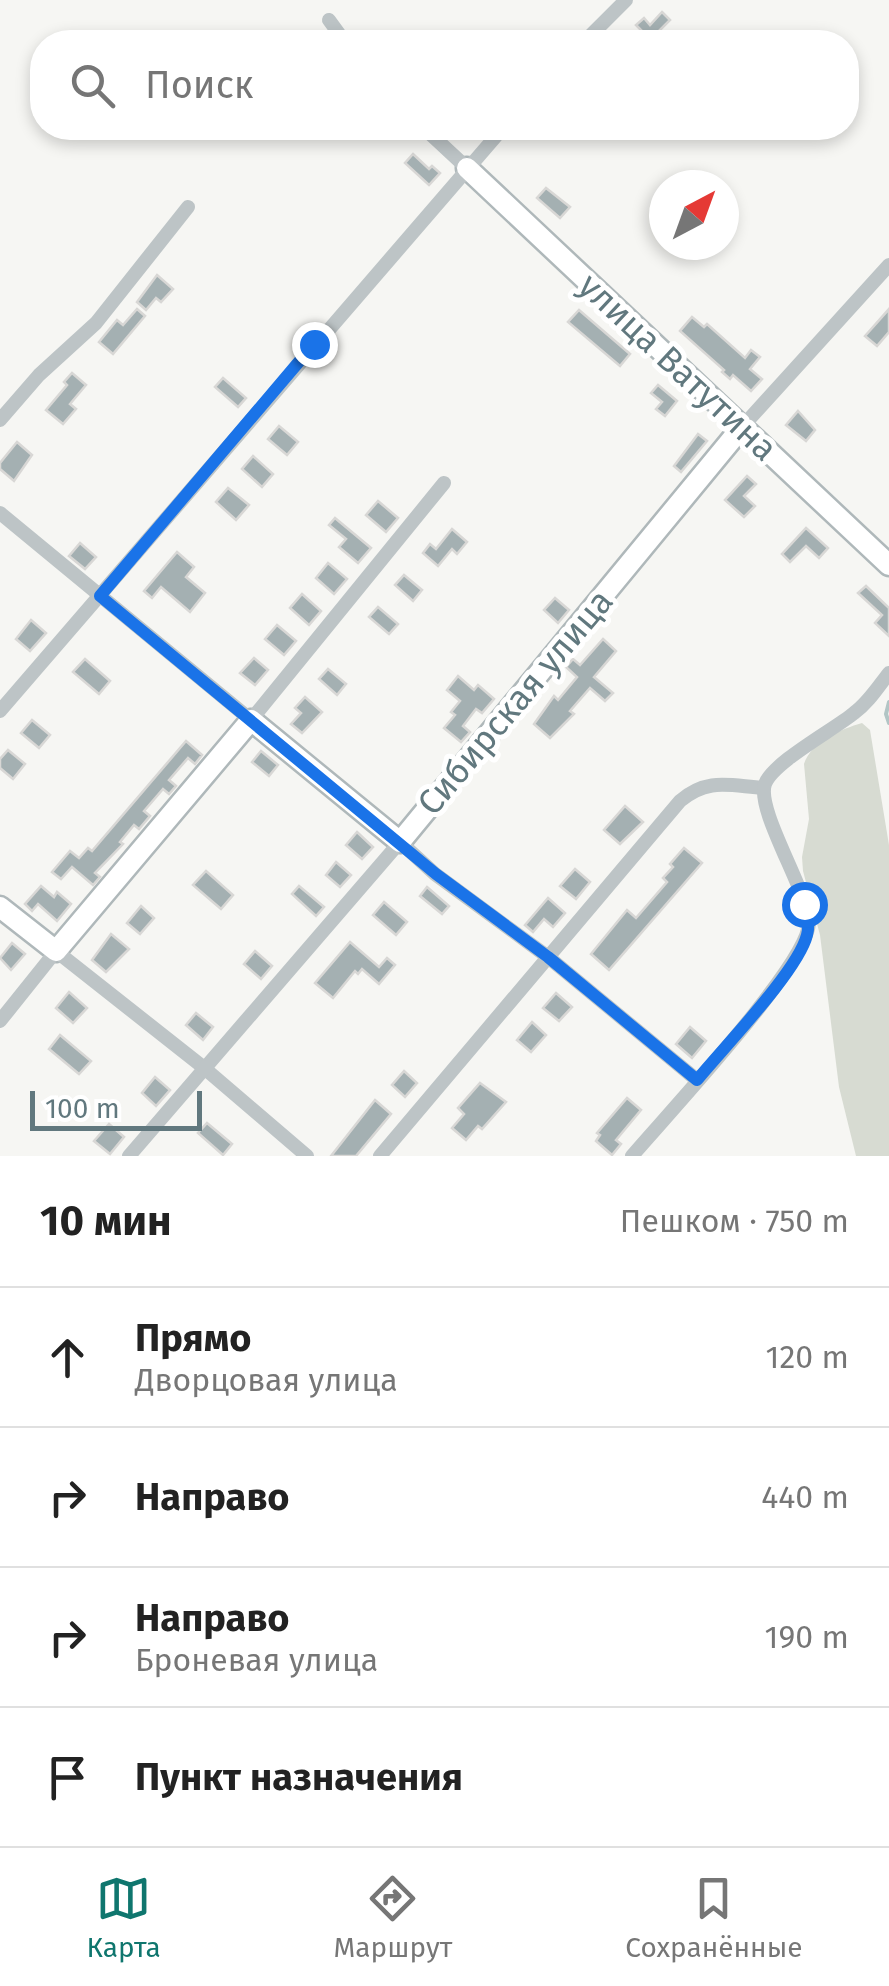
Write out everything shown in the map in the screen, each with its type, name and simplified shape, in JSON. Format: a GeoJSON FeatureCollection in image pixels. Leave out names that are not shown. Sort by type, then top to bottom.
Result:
{"type":"FeatureCollection","features":[{"type":"Feature","properties":{"kind":"street"},"geometry":{"type":"LineString","coordinates":[[596,30],[626,0]]}},
{"type":"Feature","properties":{"kind":"street"},"geometry":{"type":"LineString","coordinates":[[329,20],[337,30]]}},
{"type":"Feature","properties":{"kind":"street","name":"улица Ватутина"},"geometry":{"type":"LineString","coordinates":[[437,140],[889,565]]}},
{"type":"Feature","properties":{"kind":"street"},"geometry":{"type":"LineString","coordinates":[[0,712],[492,140]]}},
{"type":"Feature","properties":{"kind":"street"},"geometry":{"type":"LineString","coordinates":[[0,420],[39,375],[96,323],[188,206]]}},
{"type":"Feature","properties":{"kind":"street"},"geometry":{"type":"LineString","coordinates":[[742,427],[889,264]]}},
{"type":"Feature","properties":{"kind":"street","name":"Сибирская улица"},"geometry":{"type":"LineString","coordinates":[[129,1156],[400,842],[742,427]]}},
{"type":"Feature","properties":{"kind":"street"},"geometry":{"type":"LineString","coordinates":[[0,1020],[252,720],[444,483]]}},
{"type":"Feature","properties":{"kind":"street"},"geometry":{"type":"LineString","coordinates":[[0,513],[436,874],[548,957],[697,1080]]}},
{"type":"Feature","properties":{"kind":"street"},"geometry":{"type":"LineString","coordinates":[[632,1156],[776,985],[808,934],[804,904],[770,818],[766,781],[789,759],[857,712],[889,673]]}},
{"type":"Feature","properties":{"kind":"street"},"geometry":{"type":"LineString","coordinates":[[380,1156],[680,801],[697,787],[713,784],[764,788]]}},
{"type":"Feature","properties":{"kind":"street"},"geometry":{"type":"LineString","coordinates":[[0,908],[204,1067],[308,1156]]}},
{"type":"Feature","properties":{"kind":"shaded area"},"geometry":{"type":"Polygon","coordinates":[[[862,723],[870,730],[889,845],[889,1156],[856,1156],[839,1087],[820,935],[802,857],[809,819],[804,764],[820,743],[862,723]]]}},
{"type":"Feature","properties":{"kind":"building"},"geometry":{"type":"Polygon","coordinates":[[[662,12],[670,20],[660,30],[641,30],[636,25],[644,18],[650,25],[662,12]]]}},
{"type":"Feature","properties":{"kind":"building"},"geometry":{"type":"Polygon","coordinates":[[[413,154],[429,169],[432,166],[440,173],[429,185],[405,163],[413,154]]]}},
{"type":"Feature","properties":{"kind":"building"},"geometry":{"type":"Polygon","coordinates":[[[546,188],[570,207],[560,218],[537,198],[546,188]]]}},
{"type":"Feature","properties":{"kind":"building"},"geometry":{"type":"Polygon","coordinates":[[[157,275],[173,289],[161,302],[156,298],[146,310],[137,302],[157,275]]]}},
{"type":"Feature","properties":{"kind":"building"},"geometry":{"type":"Polygon","coordinates":[[[137,309],[145,316],[113,354],[99,342],[117,320],[123,325],[137,309]]]}},
{"type":"Feature","properties":{"kind":"building"},"geometry":{"type":"Polygon","coordinates":[[[889,309],[889,332],[877,346],[865,336],[889,309]]]}},
{"type":"Feature","properties":{"kind":"building"},"geometry":{"type":"Polygon","coordinates":[[[579,310],[630,354],[620,366],[568,322],[579,310]]]}},
{"type":"Feature","properties":{"kind":"building"},"geometry":{"type":"Polygon","coordinates":[[[692,317],[704,327],[707,324],[745,358],[751,350],[760,357],[750,369],[762,379],[751,391],[733,375],[730,379],[680,331],[692,317]]]}},
{"type":"Feature","properties":{"kind":"building"},"geometry":{"type":"Polygon","coordinates":[[[72,373],[86,385],[70,404],[76,409],[63,424],[46,410],[72,373]]]}},
{"type":"Feature","properties":{"kind":"building"},"geometry":{"type":"Polygon","coordinates":[[[223,378],[246,398],[238,407],[215,387],[223,378]]]}},
{"type":"Feature","properties":{"kind":"building"},"geometry":{"type":"Polygon","coordinates":[[[658,385],[677,401],[665,416],[656,409],[662,402],[651,393],[658,385]]]}},
{"type":"Feature","properties":{"kind":"building"},"geometry":{"type":"Polygon","coordinates":[[[798,411],[815,430],[806,441],[786,425],[798,411]]]}},
{"type":"Feature","properties":{"kind":"building"},"geometry":{"type":"Polygon","coordinates":[[[279,426],[298,442],[287,455],[268,439],[279,426]]]}},
{"type":"Feature","properties":{"kind":"building"},"geometry":{"type":"Polygon","coordinates":[[[698,434],[707,441],[681,472],[674,466],[698,434]]]}},
{"type":"Feature","properties":{"kind":"building"},"geometry":{"type":"Polygon","coordinates":[[[17,442],[32,455],[14,481],[0,469],[0,463],[17,442]]]}},
{"type":"Feature","properties":{"kind":"building"},"geometry":{"type":"Polygon","coordinates":[[[253,456],[273,474],[262,487],[242,469],[253,456]]]}},
{"type":"Feature","properties":{"kind":"building"},"geometry":{"type":"Polygon","coordinates":[[[747,476],[756,484],[744,496],[755,506],[744,517],[725,500],[747,476]]]}},
{"type":"Feature","properties":{"kind":"building"},"geometry":{"type":"Polygon","coordinates":[[[228,488],[249,505],[236,520],[216,502],[228,488]]]}},
{"type":"Feature","properties":{"kind":"building"},"geometry":{"type":"Polygon","coordinates":[[[378,501],[398,518],[386,532],[366,515],[378,501]]]}},
{"type":"Feature","properties":{"kind":"building"},"geometry":{"type":"Polygon","coordinates":[[[335,518],[371,548],[358,563],[339,547],[346,539],[329,525],[335,518]]]}},
{"type":"Feature","properties":{"kind":"building"},"geometry":{"type":"Polygon","coordinates":[[[806,528],[828,548],[819,558],[806,546],[790,562],[782,554],[806,528]]]}},
{"type":"Feature","properties":{"kind":"building"},"geometry":{"type":"Polygon","coordinates":[[[452,529],[467,542],[457,554],[452,549],[438,566],[423,553],[430,544],[436,549],[452,529]]]}},
{"type":"Feature","properties":{"kind":"building"},"geometry":{"type":"Polygon","coordinates":[[[80,543],[96,557],[85,569],[69,556],[80,543]]]}},
{"type":"Feature","properties":{"kind":"building"},"geometry":{"type":"Polygon","coordinates":[[[177,552],[194,567],[186,577],[205,593],[190,612],[161,587],[152,598],[144,591],[177,552]]]}},
{"type":"Feature","properties":{"kind":"building"},"geometry":{"type":"Polygon","coordinates":[[[328,563],[347,579],[334,594],[316,578],[328,563]]]}},
{"type":"Feature","properties":{"kind":"building"},"geometry":{"type":"Polygon","coordinates":[[[404,575],[422,590],[413,601],[395,585],[404,575]]]}},
{"type":"Feature","properties":{"kind":"building"},"geometry":{"type":"Polygon","coordinates":[[[866,586],[889,608],[889,636],[875,623],[882,615],[858,593],[866,586]]]}},
{"type":"Feature","properties":{"kind":"building"},"geometry":{"type":"Polygon","coordinates":[[[302,594],[321,611],[309,625],[290,608],[302,594]]]}},
{"type":"Feature","properties":{"kind":"building"},"geometry":{"type":"Polygon","coordinates":[[[555,598],[569,610],[558,623],[544,610],[555,598]]]}},
{"type":"Feature","properties":{"kind":"building"},"geometry":{"type":"Polygon","coordinates":[[[378,607],[398,624],[389,634],[369,617],[378,607]]]}},
{"type":"Feature","properties":{"kind":"building"},"geometry":{"type":"Polygon","coordinates":[[[31,620],[46,633],[30,651],[16,639],[31,620]]]}},
{"type":"Feature","properties":{"kind":"building"},"geometry":{"type":"Polygon","coordinates":[[[277,625],[296,641],[284,655],[265,639],[277,625]]]}},
{"type":"Feature","properties":{"kind":"building"},"geometry":{"type":"Polygon","coordinates":[[[603,639],[616,651],[594,677],[613,693],[605,701],[590,688],[570,711],[574,714],[550,738],[534,724],[554,696],[558,700],[577,677],[566,667],[573,659],[580,665],[603,639]]]}},
{"type":"Feature","properties":{"kind":"building"},"geometry":{"type":"Polygon","coordinates":[[[254,658],[268,670],[255,685],[240,673],[254,658]]]}},
{"type":"Feature","properties":{"kind":"building"},"geometry":{"type":"Polygon","coordinates":[[[85,659],[110,681],[99,694],[73,672],[85,659]]]}},
{"type":"Feature","properties":{"kind":"building"},"geometry":{"type":"Polygon","coordinates":[[[328,669],[346,684],[337,695],[319,679],[328,669]]]}},
{"type":"Feature","properties":{"kind":"building"},"geometry":{"type":"Polygon","coordinates":[[[458,676],[474,690],[478,685],[494,699],[482,713],[476,709],[463,726],[470,732],[461,742],[444,728],[460,701],[447,690],[458,676]]]}},
{"type":"Feature","properties":{"kind":"building"},"geometry":{"type":"Polygon","coordinates":[[[305,697],[322,712],[302,733],[291,724],[301,713],[295,708],[305,697]]]}},
{"type":"Feature","properties":{"kind":"building"},"geometry":{"type":"Polygon","coordinates":[[[32,720],[50,735],[39,748],[21,733],[32,720]]]}},
{"type":"Feature","properties":{"kind":"building"},"geometry":{"type":"Polygon","coordinates":[[[186,741],[202,755],[195,764],[188,758],[169,780],[176,786],[169,794],[163,789],[144,811],[150,816],[139,829],[134,825],[120,842],[123,844],[95,873],[100,877],[93,885],[72,867],[61,879],[52,872],[70,851],[79,858],[88,848],[92,851],[186,741]]]}},
{"type":"Feature","properties":{"kind":"building"},"geometry":{"type":"Polygon","coordinates":[[[8,750],[25,764],[13,779],[0,768],[0,759],[8,750]]]}},
{"type":"Feature","properties":{"kind":"building"},"geometry":{"type":"Polygon","coordinates":[[[261,751],[278,765],[269,776],[252,762],[261,751]]]}},
{"type":"Feature","properties":{"kind":"building"},"geometry":{"type":"Polygon","coordinates":[[[625,806],[643,822],[620,844],[604,830],[625,806]]]}},
{"type":"Feature","properties":{"kind":"building"},"geometry":{"type":"Polygon","coordinates":[[[357,832],[373,847],[362,859],[346,845],[357,832]]]}},
{"type":"Feature","properties":{"kind":"building"},"geometry":{"type":"Polygon","coordinates":[[[684,848],[702,863],[609,970],[591,954],[627,910],[636,918],[667,882],[663,878],[673,867],[670,864],[684,848]]]}},
{"type":"Feature","properties":{"kind":"building"},"geometry":{"type":"Polygon","coordinates":[[[336,862],[351,875],[340,887],[326,875],[336,862]]]}},
{"type":"Feature","properties":{"kind":"building"},"geometry":{"type":"Polygon","coordinates":[[[575,869],[590,882],[576,899],[560,886],[575,869]]]}},
{"type":"Feature","properties":{"kind":"building"},"geometry":{"type":"Polygon","coordinates":[[[206,871],[233,895],[221,909],[193,885],[206,871]]]}},
{"type":"Feature","properties":{"kind":"building"},"geometry":{"type":"Polygon","coordinates":[[[41,886],[54,897],[57,892],[71,904],[57,921],[38,904],[32,911],[25,904],[41,886]]]}},
{"type":"Feature","properties":{"kind":"building"},"geometry":{"type":"Polygon","coordinates":[[[299,886],[324,907],[316,916],[292,894],[299,886]]]}},
{"type":"Feature","properties":{"kind":"building"},"geometry":{"type":"Polygon","coordinates":[[[427,887],[449,906],[442,914],[420,896],[427,887]]]}},
{"type":"Feature","properties":{"kind":"building"},"geometry":{"type":"Polygon","coordinates":[[[548,898],[565,913],[553,927],[544,919],[533,932],[525,925],[548,898]]]}},
{"type":"Feature","properties":{"kind":"building"},"geometry":{"type":"Polygon","coordinates":[[[384,902],[407,922],[396,935],[373,915],[384,902]]]}},
{"type":"Feature","properties":{"kind":"building"},"geometry":{"type":"Polygon","coordinates":[[[141,906],[154,918],[140,934],[127,923],[141,906]]]}},
{"type":"Feature","properties":{"kind":"building"},"geometry":{"type":"Polygon","coordinates":[[[111,934],[129,949],[106,972],[92,960],[111,934]]]}},
{"type":"Feature","properties":{"kind":"building"},"geometry":{"type":"Polygon","coordinates":[[[350,942],[379,967],[387,958],[395,965],[379,984],[362,969],[358,974],[355,971],[333,998],[315,983],[350,942]]]}},
{"type":"Feature","properties":{"kind":"building"},"geometry":{"type":"Polygon","coordinates":[[[12,943],[25,954],[11,970],[0,958],[12,943]]]}},
{"type":"Feature","properties":{"kind":"building"},"geometry":{"type":"Polygon","coordinates":[[[255,951],[272,966],[261,979],[244,964],[255,951]]]}},
{"type":"Feature","properties":{"kind":"building"},"geometry":{"type":"Polygon","coordinates":[[[69,992],[87,1008],[73,1023],[56,1008],[69,992]]]}},
{"type":"Feature","properties":{"kind":"building"},"geometry":{"type":"Polygon","coordinates":[[[556,993],[572,1007],[559,1021],[543,1008],[556,993]]]}},
{"type":"Feature","properties":{"kind":"building"},"geometry":{"type":"Polygon","coordinates":[[[196,1013],[213,1027],[203,1040],[186,1025],[196,1013]]]}},
{"type":"Feature","properties":{"kind":"building"},"geometry":{"type":"Polygon","coordinates":[[[532,1022],[546,1035],[531,1052],[517,1040],[532,1022]]]}},
{"type":"Feature","properties":{"kind":"building"},"geometry":{"type":"Polygon","coordinates":[[[690,1027],[706,1041],[692,1058],[676,1044],[690,1027]]]}},
{"type":"Feature","properties":{"kind":"building"},"geometry":{"type":"Polygon","coordinates":[[[60,1035],[91,1061],[79,1074],[49,1049],[60,1035]]]}},
{"type":"Feature","properties":{"kind":"building"},"geometry":{"type":"Polygon","coordinates":[[[404,1071],[417,1083],[405,1097],[392,1085],[404,1071]]]}},
{"type":"Feature","properties":{"kind":"building"},"geometry":{"type":"Polygon","coordinates":[[[155,1077],[170,1090],[156,1106],[142,1093],[155,1077]]]}},
{"type":"Feature","properties":{"kind":"building"},"geometry":{"type":"Polygon","coordinates":[[[480,1083],[506,1102],[482,1129],[478,1126],[466,1140],[452,1128],[464,1114],[458,1108],[480,1083]]]}},
{"type":"Feature","properties":{"kind":"building"},"geometry":{"type":"Polygon","coordinates":[[[627,1098],[641,1110],[616,1140],[621,1144],[612,1155],[596,1141],[600,1135],[597,1133],[627,1098]]]}},
{"type":"Feature","properties":{"kind":"building"},"geometry":{"type":"Polygon","coordinates":[[[375,1100],[391,1114],[356,1156],[331,1156],[375,1100]]]}},
{"type":"Feature","properties":{"kind":"building"},"geometry":{"type":"Polygon","coordinates":[[[207,1123],[232,1144],[223,1155],[198,1133],[207,1123]]]}},
{"type":"Feature","properties":{"kind":"building"},"geometry":{"type":"Polygon","coordinates":[[[109,1124],[124,1137],[110,1154],[94,1141],[109,1124]]]}},
{"type":"Feature","properties":{"kind":"waterway"},"geometry":{"type":"LineString","coordinates":[[889,702],[889,723]]}},
{"type":"Feature","properties":{"kind":"route"},"geometry":{"type":"LineString","coordinates":[[314,344],[100,596],[436,874],[548,957],[697,1080],[776,985],[802,947],[809,922],[804,904]]}}]}
